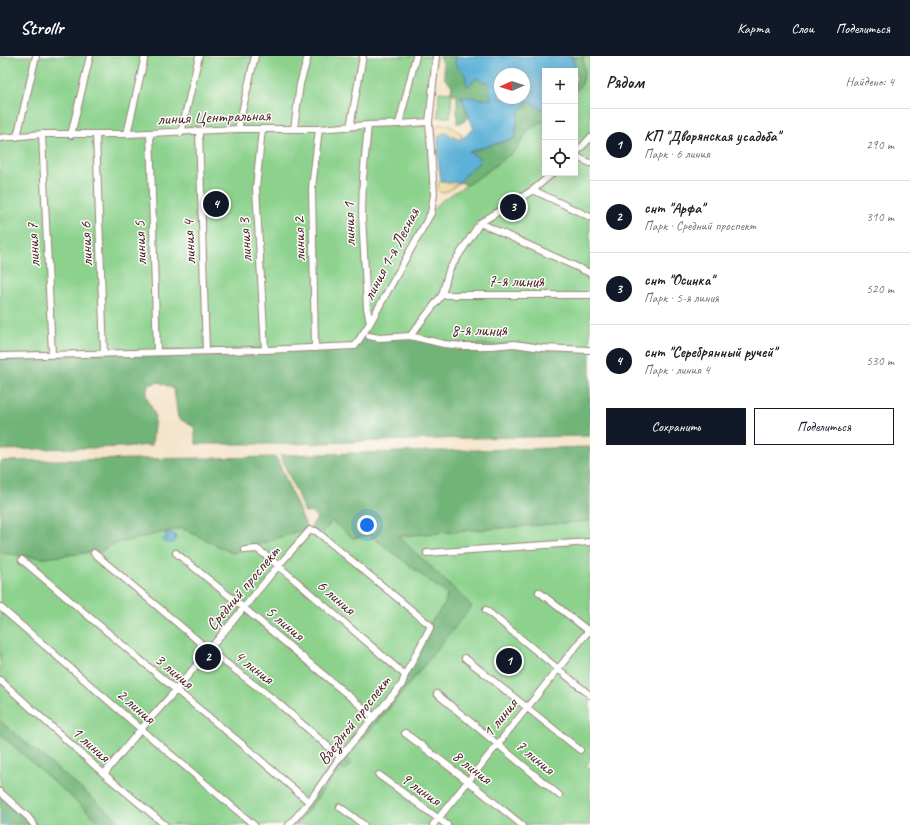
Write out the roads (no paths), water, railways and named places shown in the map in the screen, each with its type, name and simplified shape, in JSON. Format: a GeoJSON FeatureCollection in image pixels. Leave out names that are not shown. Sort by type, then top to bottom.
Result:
{"type":"FeatureCollection","features":[{"type":"Feature","properties":{"kind":"street"},"geometry":{"type":"LineString","coordinates":[[17,137],[36,56]]}},
{"type":"Feature","properties":{"kind":"street"},"geometry":{"type":"LineString","coordinates":[[71,135],[90,56]]}},
{"type":"Feature","properties":{"kind":"street"},"geometry":{"type":"LineString","coordinates":[[127,134],[145,56]]}},
{"type":"Feature","properties":{"kind":"street"},"geometry":{"type":"LineString","coordinates":[[181,132],[199,56]]}},
{"type":"Feature","properties":{"kind":"street"},"geometry":{"type":"LineString","coordinates":[[238,130],[255,56]]}},
{"type":"Feature","properties":{"kind":"street"},"geometry":{"type":"LineString","coordinates":[[294,129],[300,84],[308,56]]}},
{"type":"Feature","properties":{"kind":"street"},"geometry":{"type":"LineString","coordinates":[[350,127],[363,56]]}},
{"type":"Feature","properties":{"kind":"street"},"geometry":{"type":"LineString","coordinates":[[399,124],[416,56]]}},
{"type":"Feature","properties":{"kind":"street","name":"линия 1-я Лесная"},"geometry":{"type":"LineString","coordinates":[[316,348],[355,346],[370,323],[430,213],[434,194],[429,122],[436,56]]}},
{"type":"Feature","properties":{"kind":"street","name":"линия Центральная"},"geometry":{"type":"LineString","coordinates":[[0,138],[42,134],[150,134],[199,131],[350,127],[429,122]]}},
{"type":"Feature","properties":{"kind":"street","name":"линия 1"},"geometry":{"type":"LineString","coordinates":[[368,125],[363,178],[362,215],[367,308],[370,323]]}},
{"type":"Feature","properties":{"kind":"street","name":"линия 2"},"geometry":{"type":"LineString","coordinates":[[316,348],[312,188],[319,128]]}},
{"type":"Feature","properties":{"kind":"street","name":"линия 3"},"geometry":{"type":"LineString","coordinates":[[262,129],[256,188],[265,350]]}},
{"type":"Feature","properties":{"kind":"street","name":"линия 4"},"geometry":{"type":"LineString","coordinates":[[199,131],[206,351]]}},
{"type":"Feature","properties":{"kind":"street","name":"линия 7"},"geometry":{"type":"LineString","coordinates":[[42,134],[52,355]]}},
{"type":"Feature","properties":{"kind":"street","name":"линия 6"},"geometry":{"type":"LineString","coordinates":[[96,134],[104,354]]}},
{"type":"Feature","properties":{"kind":"street","name":"линия 5"},"geometry":{"type":"LineString","coordinates":[[150,134],[157,352]]}},
{"type":"Feature","properties":{"kind":"street"},"geometry":{"type":"LineString","coordinates":[[578,152],[590,138]]}},
{"type":"Feature","properties":{"kind":"street"},"geometry":{"type":"LineString","coordinates":[[578,157],[590,163]]}},
{"type":"Feature","properties":{"kind":"street"},"geometry":{"type":"LineString","coordinates":[[410,336],[442,295],[449,270],[480,223],[533,190],[549,176]]}},
{"type":"Feature","properties":{"kind":"street"},"geometry":{"type":"LineString","coordinates":[[533,190],[590,217]]}},
{"type":"Feature","properties":{"kind":"street"},"geometry":{"type":"LineString","coordinates":[[480,223],[590,273]]}},
{"type":"Feature","properties":{"kind":"street","name":"7-я линия"},"geometry":{"type":"LineString","coordinates":[[442,295],[590,295]]}},
{"type":"Feature","properties":{"kind":"street","name":"8-я линия"},"geometry":{"type":"LineString","coordinates":[[369,336],[379,338],[410,336],[444,344],[463,346],[514,344],[542,348],[590,350]]}},
{"type":"Feature","properties":{"kind":"street"},"geometry":{"type":"LineString","coordinates":[[0,356],[316,348]]}},
{"type":"Feature","properties":{"kind":"street","name":"Средний проспект"},"geometry":{"type":"LineString","coordinates":[[104,774],[176,690],[278,566],[310,530],[316,531],[431,626]]}},
{"type":"Feature","properties":{"kind":"street"},"geometry":{"type":"LineString","coordinates":[[427,553],[590,542]]}},
{"type":"Feature","properties":{"kind":"street","name":"6 линия"},"geometry":{"type":"LineString","coordinates":[[245,550],[257,549],[405,676]]}},
{"type":"Feature","properties":{"kind":"street","name":"4 линия"},"geometry":{"type":"LineString","coordinates":[[94,553],[209,650],[277,702],[340,757]]}},
{"type":"Feature","properties":{"kind":"street","name":"5 линия"},"geometry":{"type":"LineString","coordinates":[[176,554],[244,608],[374,717]]}},
{"type":"Feature","properties":{"kind":"street","name":"3 линия"},"geometry":{"type":"LineString","coordinates":[[22,560],[309,802]]}},
{"type":"Feature","properties":{"kind":"street"},"geometry":{"type":"LineString","coordinates":[[539,592],[590,631]]}},
{"type":"Feature","properties":{"kind":"street","name":"2 линия"},"geometry":{"type":"LineString","coordinates":[[0,607],[254,825]]}},
{"type":"Feature","properties":{"kind":"street"},"geometry":{"type":"LineString","coordinates":[[486,610],[590,695]]}},
{"type":"Feature","properties":{"kind":"street","name":"Въездной проспект"},"geometry":{"type":"LineString","coordinates":[[289,825],[309,802],[340,757],[402,684],[431,626]]}},
{"type":"Feature","properties":{"kind":"street","name":"1 линия"},"geometry":{"type":"LineString","coordinates":[[433,825],[590,631]]}},
{"type":"Feature","properties":{"kind":"street"},"geometry":{"type":"LineString","coordinates":[[465,658],[580,750]]}},
{"type":"Feature","properties":{"kind":"street","name":"1 линия"},"geometry":{"type":"LineString","coordinates":[[0,680],[104,774],[165,825]]}},
{"type":"Feature","properties":{"kind":"street","name":"7 линия"},"geometry":{"type":"LineString","coordinates":[[438,694],[559,795]]}},
{"type":"Feature","properties":{"kind":"street","name":"8 линия"},"geometry":{"type":"LineString","coordinates":[[404,733],[468,781],[522,825]]}},
{"type":"Feature","properties":{"kind":"street","name":"9 линия"},"geometry":{"type":"LineString","coordinates":[[379,775],[447,825]]}},
{"type":"Feature","properties":{"kind":"street"},"geometry":{"type":"LineString","coordinates":[[0,792],[28,817],[34,825]]}},
{"type":"Feature","properties":{"kind":"street"},"geometry":{"type":"LineString","coordinates":[[340,807],[364,825]]}},
{"type":"Feature","properties":{"kind":"water"},"geometry":{"type":"Polygon","coordinates":[[[457,56],[572,56],[574,68],[542,68],[541,109],[530,101],[530,68],[494,68],[494,104],[525,104],[518,114],[515,138],[468,152],[480,158],[479,164],[470,169],[460,182],[448,183],[441,181],[438,157],[438,139],[441,134],[446,133],[460,140],[474,129],[461,96],[491,100],[489,83],[477,78],[467,86],[465,74],[455,64],[457,56]]]}},
{"type":"Feature","properties":{"kind":"water"},"geometry":{"type":"Polygon","coordinates":[[[165,533],[175,535],[176,538],[173,544],[169,542],[165,543],[163,541],[163,539],[167,538],[165,533]]]}},
{"type":"Feature","properties":{"kind":"waterway"},"geometry":{"type":"LineString","coordinates":[[0,814],[5,819],[5,825]]}},
{"type":"Feature","properties":{"kind":"place","name":"снт \"Серебрянный ручей\""},"geometry":{"type":"Point","coordinates":[216,204]}},
{"type":"Feature","properties":{"kind":"place","name":"снт \"Осинка\""},"geometry":{"type":"Point","coordinates":[513,207]}},
{"type":"Feature","properties":{"kind":"place","name":"снт \"Арфа\""},"geometry":{"type":"Point","coordinates":[208,657]}},
{"type":"Feature","properties":{"kind":"place","name":"КП \"Дворянская усадьба\""},"geometry":{"type":"Point","coordinates":[509,661]}}]}
